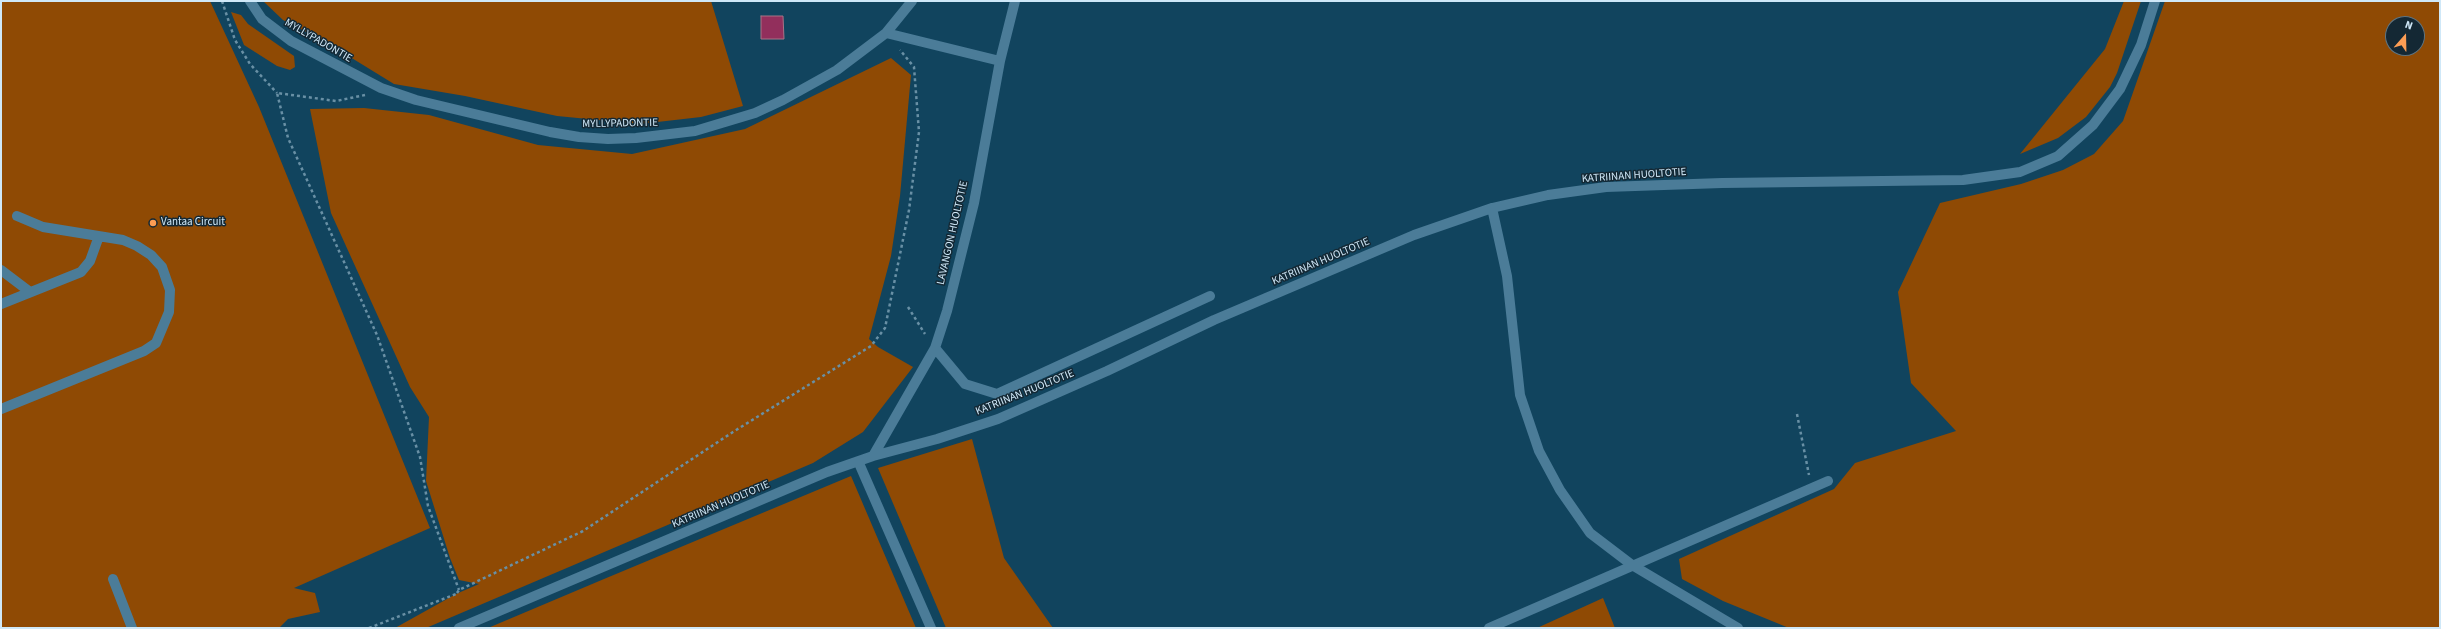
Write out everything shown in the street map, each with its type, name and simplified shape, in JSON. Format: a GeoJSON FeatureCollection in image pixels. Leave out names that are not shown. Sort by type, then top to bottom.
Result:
{"type":"FeatureCollection","features":[{"type":"Feature","properties":{"kind":"street","name":"MYLLYPADONTIE"},"geometry":{"type":"LineString","coordinates":[[250,1],[262,19],[280,33],[352,75],[382,88],[416,100],[550,132],[579,137],[608,138],[636,138],[695,131],[755,113],[811,86],[886,33],[912,1]]}},
{"type":"Feature","properties":{"kind":"street","name":"LAVANGON HUOLTOTIE"},"geometry":{"type":"LineString","coordinates":[[873,456],[935,348],[947,311],[974,203],[1000,61],[1015,1]]}},
{"type":"Feature","properties":{"kind":"street","name":"KATRIINAN HUOLTOTIE"},"geometry":{"type":"LineString","coordinates":[[459,628],[858,461],[937,439],[998,419],[1107,371],[1214,320],[1414,235],[1492,208],[1548,195],[1606,187],[1722,183],[1963,180],[2020,172],[2058,156],[2093,125],[2120,90],[2141,45],[2155,1]]}},
{"type":"Feature","properties":{"kind":"street"},"geometry":{"type":"LineString","coordinates":[[886,33],[1000,61]]}},
{"type":"Feature","properties":{"kind":"street"},"geometry":{"type":"LineString","coordinates":[[1492,208],[1507,276],[1520,395],[1540,451],[1560,490],[1590,533],[1632,565],[1738,628]]}},
{"type":"Feature","properties":{"kind":"street"},"geometry":{"type":"LineString","coordinates":[[1,409],[144,351],[156,343],[169,312],[170,290],[162,267],[151,255],[137,246],[123,240],[43,227],[17,216]]}},
{"type":"Feature","properties":{"kind":"street"},"geometry":{"type":"LineString","coordinates":[[1,304],[81,272],[90,261],[99,236]]}},
{"type":"Feature","properties":{"kind":"street"},"geometry":{"type":"LineString","coordinates":[[1,270],[30,292]]}},
{"type":"Feature","properties":{"kind":"street"},"geometry":{"type":"LineString","coordinates":[[935,348],[965,384],[997,394],[1210,296]]}},
{"type":"Feature","properties":{"kind":"street"},"geometry":{"type":"LineString","coordinates":[[858,461],[931,628]]}},
{"type":"Feature","properties":{"kind":"street"},"geometry":{"type":"LineString","coordinates":[[1489,628],[1828,481]]}},
{"type":"Feature","properties":{"kind":"street"},"geometry":{"type":"LineString","coordinates":[[114,579],[132,628]]}},
{"type":"Feature","properties":{"kind":"path"},"geometry":{"type":"LineString","coordinates":[[222,1],[235,40],[250,64],[277,93],[288,138],[377,335],[420,457],[428,506],[459,590]]}},
{"type":"Feature","properties":{"kind":"path"},"geometry":{"type":"LineString","coordinates":[[368,628],[456,593],[459,590],[583,531],[733,432],[871,346],[885,328],[909,210],[919,132],[914,67]]}},
{"type":"Feature","properties":{"kind":"path"},"geometry":{"type":"LineString","coordinates":[[277,93],[336,101],[360,97]]}},
{"type":"Feature","properties":{"kind":"path"},"geometry":{"type":"LineString","coordinates":[[908,308],[935,348]]}},
{"type":"Feature","properties":{"kind":"path"},"geometry":{"type":"LineString","coordinates":[[1797,414],[1811,488]]}},
{"type":"Feature","properties":{"kind":"shaded area","name":"Vantaa Circuit"},"geometry":{"type":"Polygon","coordinates":[[[1,1],[210,1],[259,107],[430,528],[294,588],[315,593],[320,612],[288,619],[279,628],[1,628],[1,1]]]}},
{"type":"Feature","properties":{"kind":"shaded area"},"geometry":{"type":"Polygon","coordinates":[[[263,1],[711,1],[743,106],[701,117],[640,124],[557,116],[465,96],[394,84],[324,41],[283,20],[263,1]]]}},
{"type":"Feature","properties":{"kind":"shaded area"},"geometry":{"type":"Polygon","coordinates":[[[2124,1],[2141,1],[2117,73],[2110,87],[2086,117],[2058,138],[2020,154],[2105,49],[2124,1]]]}},
{"type":"Feature","properties":{"kind":"shaded area"},"geometry":{"type":"Polygon","coordinates":[[[2165,1],[2440,1],[2440,628],[1789,628],[1723,601],[1682,579],[1679,559],[1834,489],[1855,463],[1956,431],[1911,383],[1898,292],[1940,203],[2021,184],[2063,170],[2094,154],[2123,121],[2165,1]]]}},
{"type":"Feature","properties":{"kind":"shaded area"},"geometry":{"type":"Polygon","coordinates":[[[231,12],[241,15],[248,24],[294,56],[295,67],[290,70],[277,66],[244,45],[231,12]]]}},
{"type":"Feature","properties":{"kind":"shaded area"},"geometry":{"type":"Polygon","coordinates":[[[891,58],[911,75],[900,196],[891,256],[869,339],[878,347],[913,367],[863,432],[813,463],[426,628],[395,628],[456,594],[479,584],[459,580],[450,558],[426,481],[429,417],[410,387],[331,213],[310,109],[364,108],[429,115],[538,145],[632,154],[745,129],[891,58]]]}},
{"type":"Feature","properties":{"kind":"shaded area"},"geometry":{"type":"Polygon","coordinates":[[[972,439],[1004,558],[1053,628],[946,628],[878,468],[972,439]]]}},
{"type":"Feature","properties":{"kind":"shaded area"},"geometry":{"type":"Polygon","coordinates":[[[851,476],[916,628],[488,628],[604,579],[851,476]]]}},
{"type":"Feature","properties":{"kind":"shaded area"},"geometry":{"type":"Polygon","coordinates":[[[1603,598],[1615,628],[1537,628],[1603,598]]]}},
{"type":"Feature","properties":{"kind":"building"},"geometry":{"type":"Polygon","coordinates":[[[761,16],[783,16],[784,39],[761,39],[761,16]]]}},
{"type":"Feature","properties":{"kind":"place","name":"Vantaa Circuit"},"geometry":{"type":"Point","coordinates":[153,223]}}]}
